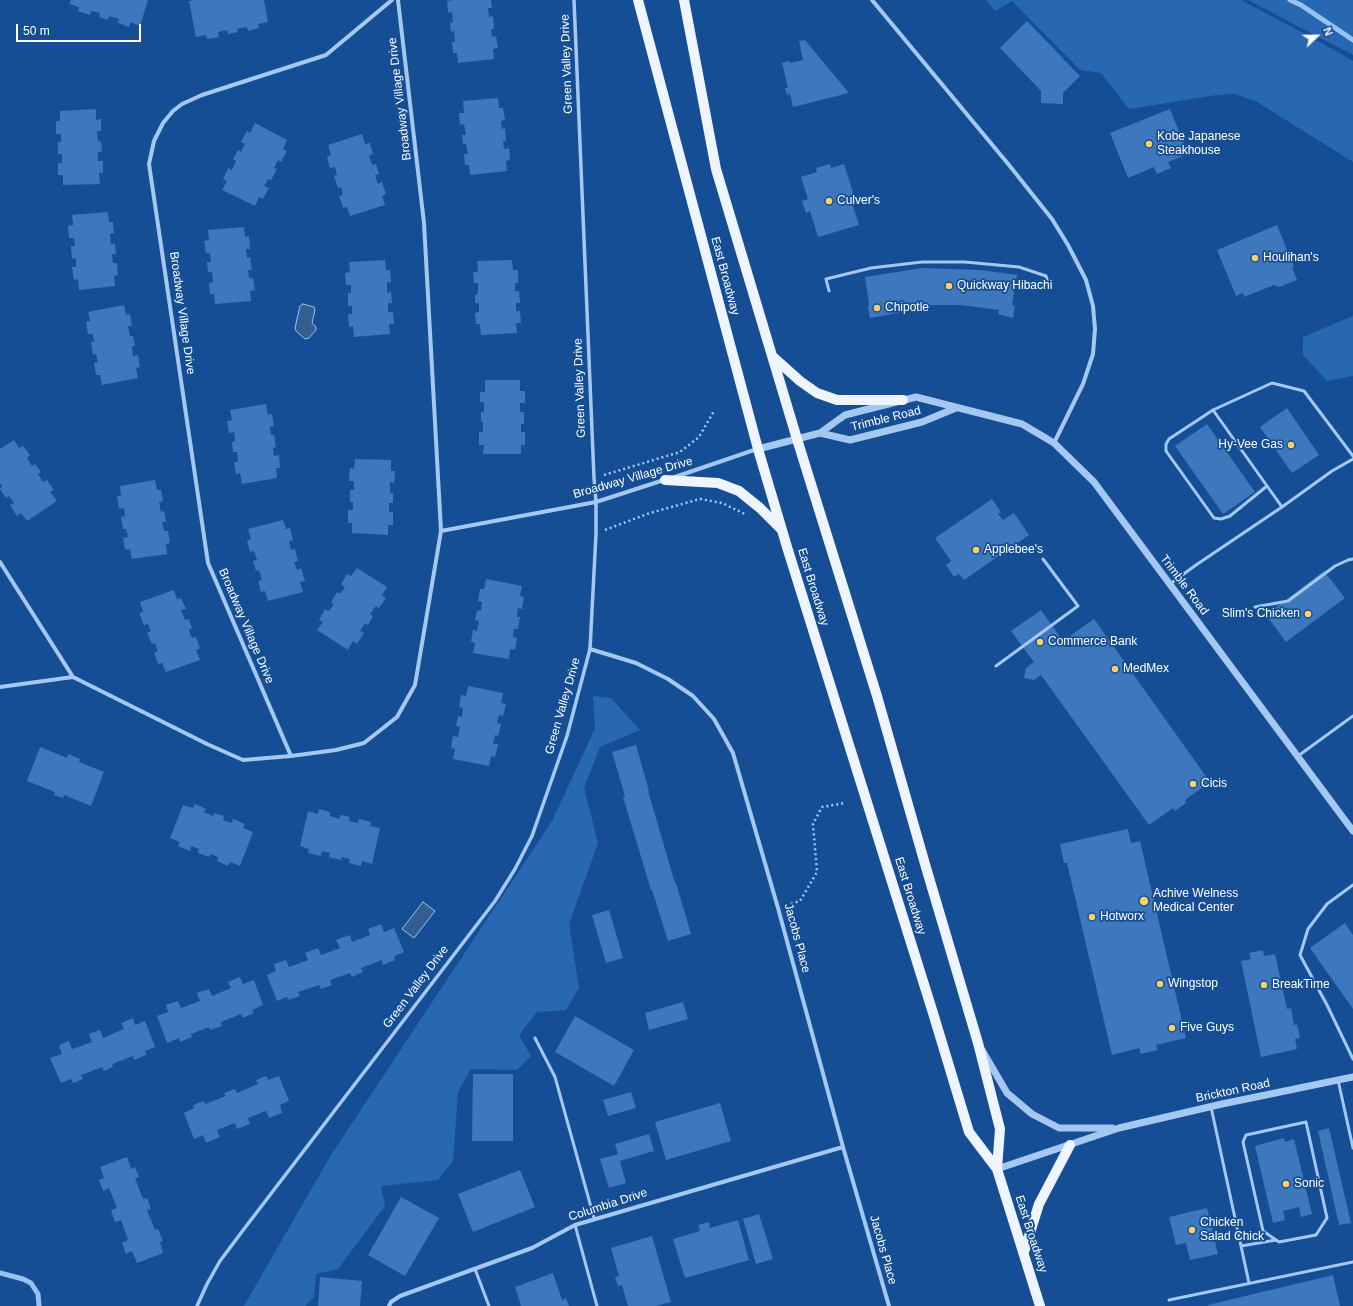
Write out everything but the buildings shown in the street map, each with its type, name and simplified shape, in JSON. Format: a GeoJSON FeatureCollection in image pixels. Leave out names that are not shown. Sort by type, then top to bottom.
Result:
{"type":"FeatureCollection","features":[{"type":"Feature","properties":{"kind":"main road","name":"East Broadway"},"geometry":{"type":"LineString","coordinates":[[638,0],[758,449],[782,530],[969,1132],[997,1169],[1040,1306]]}},
{"type":"Feature","properties":{"kind":"main road","name":"East Broadway"},"geometry":{"type":"LineString","coordinates":[[684,0],[716,169],[797,439],[877,696],[978,1042],[1000,1129],[997,1169]]}},
{"type":"Feature","properties":{"kind":"main road"},"geometry":{"type":"LineString","coordinates":[[772,356],[800,381],[817,393],[837,400],[903,400]]}},
{"type":"Feature","properties":{"kind":"main road"},"geometry":{"type":"LineString","coordinates":[[665,480],[718,483],[739,491],[760,508],[782,530]]}},
{"type":"Feature","properties":{"kind":"main road"},"geometry":{"type":"LineString","coordinates":[[1024,1252],[1040,1204],[1070,1145]]}},
{"type":"Feature","properties":{"kind":"street","name":"Broadway Village Drive"},"geometry":{"type":"LineString","coordinates":[[291,756],[208,564],[149,164],[154,141],[173,111],[182,104],[202,95],[326,55],[392,0]]}},
{"type":"Feature","properties":{"kind":"street","name":"Broadway Village Drive"},"geometry":{"type":"LineString","coordinates":[[74,677],[207,744],[243,760],[291,756],[336,750],[364,744],[398,717],[415,685],[441,531],[424,223],[398,0]]}},
{"type":"Feature","properties":{"kind":"street","name":"Green Valley Drive"},"geometry":{"type":"LineString","coordinates":[[197,1306],[220,1261],[495,901],[515,869],[532,836],[564,744],[590,649],[596,534],[596,502],[574,0]]}},
{"type":"Feature","properties":{"kind":"street"},"geometry":{"type":"LineString","coordinates":[[872,0],[1052,219],[1068,245],[1086,280],[1093,306],[1095,329],[1093,354],[1083,384],[1054,443]]}},
{"type":"Feature","properties":{"kind":"street","name":"Trimble Road"},"geometry":{"type":"LineString","coordinates":[[758,449],[820,433],[845,414],[916,397],[1022,424],[1054,443],[1094,482],[1353,831]]}},
{"type":"Feature","properties":{"kind":"street","name":"Trimble Road"},"geometry":{"type":"LineString","coordinates":[[820,433],[850,440],[922,422],[956,408]]}},
{"type":"Feature","properties":{"kind":"street","name":"Broadway Village Drive"},"geometry":{"type":"LineString","coordinates":[[441,531],[596,502],[758,449]]}},
{"type":"Feature","properties":{"kind":"street"},"geometry":{"type":"LineString","coordinates":[[0,562],[74,677],[0,687]]}},
{"type":"Feature","properties":{"kind":"street","name":"Jacobs Place"},"geometry":{"type":"LineString","coordinates":[[590,649],[636,663],[668,679],[693,696],[714,719],[733,753],[778,908],[843,1147],[889,1306]]}},
{"type":"Feature","properties":{"kind":"street","name":"Brickton Road"},"geometry":{"type":"LineString","coordinates":[[978,1042],[1007,1093],[1032,1114],[1059,1128],[1119,1128]]}},
{"type":"Feature","properties":{"kind":"street","name":"Brickton Road"},"geometry":{"type":"LineString","coordinates":[[997,1169],[1119,1128],[1353,1077]]}},
{"type":"Feature","properties":{"kind":"street","name":"Columbia Drive"},"geometry":{"type":"LineString","coordinates":[[389,1306],[391,1302],[400,1296],[532,1248],[575,1224],[843,1147]]}},
{"type":"Feature","properties":{"kind":"lane"},"geometry":{"type":"LineString","coordinates":[[829,291],[826,279],[871,268],[922,262],[965,262],[1019,267],[1046,276],[1049,287]]}},
{"type":"Feature","properties":{"kind":"lane"},"geometry":{"type":"LineString","coordinates":[[1170,584],[1282,508],[1332,470],[1353,457],[1304,391],[1272,384],[1213,410],[1169,438],[1166,444],[1166,451],[1214,518],[1221,519],[1230,516],[1267,486]]}},
{"type":"Feature","properties":{"kind":"lane"},"geometry":{"type":"LineString","coordinates":[[1213,410],[1282,508]]}},
{"type":"Feature","properties":{"kind":"lane"},"geometry":{"type":"LineString","coordinates":[[996,666],[1078,606],[1043,559]]}},
{"type":"Feature","properties":{"kind":"lane"},"geometry":{"type":"LineString","coordinates":[[1256,607],[1288,601],[1336,566],[1353,559]]}},
{"type":"Feature","properties":{"kind":"lane"},"geometry":{"type":"LineString","coordinates":[[1298,756],[1353,716]]}},
{"type":"Feature","properties":{"kind":"lane"},"geometry":{"type":"LineString","coordinates":[[1353,886],[1327,904],[1308,929],[1300,955],[1327,1004],[1353,1059]]}},
{"type":"Feature","properties":{"kind":"lane"},"geometry":{"type":"LineString","coordinates":[[535,1038],[555,1077],[594,1218]]}},
{"type":"Feature","properties":{"kind":"lane"},"geometry":{"type":"LineString","coordinates":[[1338,1080],[1353,1148]]}},
{"type":"Feature","properties":{"kind":"lane"},"geometry":{"type":"LineString","coordinates":[[1211,1107],[1249,1283]]}},
{"type":"Feature","properties":{"kind":"lane"},"geometry":{"type":"LineString","coordinates":[[1241,1246],[1276,1240],[1279,1242],[1316,1235],[1328,1218],[1306,1122],[1246,1136],[1243,1142],[1263,1231],[1276,1240]]}},
{"type":"Feature","properties":{"kind":"lane"},"geometry":{"type":"LineString","coordinates":[[575,1224],[597,1306]]}},
{"type":"Feature","properties":{"kind":"lane"},"geometry":{"type":"LineString","coordinates":[[1169,1300],[1353,1262]]}},
{"type":"Feature","properties":{"kind":"lane"},"geometry":{"type":"LineString","coordinates":[[475,1268],[488,1306]]}},
{"type":"Feature","properties":{"kind":"path"},"geometry":{"type":"LineString","coordinates":[[594,478],[680,452],[699,437],[714,411]]}},
{"type":"Feature","properties":{"kind":"path"},"geometry":{"type":"LineString","coordinates":[[596,534],[650,513],[700,499],[722,503],[745,514]]}},
{"type":"Feature","properties":{"kind":"path"},"geometry":{"type":"LineString","coordinates":[[778,908],[800,901],[818,872],[813,824],[822,807],[845,803]]}},
{"type":"Feature","properties":{"kind":"shaded area"},"geometry":{"type":"Polygon","coordinates":[[[986,0],[1241,0],[1353,61],[1353,162],[1257,102],[1235,94],[1217,95],[1129,109],[1101,73],[1080,70],[1012,1],[995,11],[986,0]]]}},
{"type":"Feature","properties":{"kind":"shaded area"},"geometry":{"type":"Polygon","coordinates":[[[1248,0],[1353,0],[1353,55],[1248,0]]]}},
{"type":"Feature","properties":{"kind":"shaded area"},"geometry":{"type":"Polygon","coordinates":[[[303,304],[314,307],[315,310],[312,323],[316,327],[316,330],[309,338],[305,339],[296,331],[295,328],[300,306],[303,304]]]}},
{"type":"Feature","properties":{"kind":"shaded area"},"geometry":{"type":"Polygon","coordinates":[[[1353,316],[1353,376],[1327,381],[1303,355],[1303,337],[1353,316]]]}},
{"type":"Feature","properties":{"kind":"shaded area"},"geometry":{"type":"Polygon","coordinates":[[[593,696],[611,698],[640,730],[600,747],[584,788],[598,843],[569,924],[579,988],[566,1010],[537,1012],[519,1035],[531,1056],[517,1070],[471,1069],[458,1092],[453,1161],[438,1180],[381,1186],[385,1206],[338,1269],[316,1274],[314,1297],[305,1306],[244,1306],[331,1155],[552,821],[595,729],[593,696]]]}},
{"type":"Feature","properties":{"kind":"shaded area"},"geometry":{"type":"Polygon","coordinates":[[[423,902],[435,911],[414,938],[402,929],[423,902]]]}},
{"type":"Feature","properties":{"kind":"waterway"},"geometry":{"type":"LineString","coordinates":[[1290,0],[1301,5],[1353,40]]}},
{"type":"Feature","properties":{"kind":"waterway"},"geometry":{"type":"LineString","coordinates":[[0,1273],[23,1279],[31,1283],[38,1294],[39,1306]]}},
{"type":"Feature","properties":{"kind":"place","name":"Kobe Japanese Steakhouse"},"geometry":{"type":"Point","coordinates":[1149,144]}},
{"type":"Feature","properties":{"kind":"place","name":"Culver's"},"geometry":{"type":"Point","coordinates":[829,201]}},
{"type":"Feature","properties":{"kind":"place","name":"Houlihan's"},"geometry":{"type":"Point","coordinates":[1255,258]}},
{"type":"Feature","properties":{"kind":"place","name":"Quickway Hibachi"},"geometry":{"type":"Point","coordinates":[949,286]}},
{"type":"Feature","properties":{"kind":"place","name":"Chipotle"},"geometry":{"type":"Point","coordinates":[877,308]}},
{"type":"Feature","properties":{"kind":"place","name":"Hy-Vee Gas"},"geometry":{"type":"Point","coordinates":[1291,445]}},
{"type":"Feature","properties":{"kind":"place","name":"Applebee's"},"geometry":{"type":"Point","coordinates":[976,550]}},
{"type":"Feature","properties":{"kind":"place","name":"Slim's Chicken"},"geometry":{"type":"Point","coordinates":[1308,614]}},
{"type":"Feature","properties":{"kind":"place","name":"Commerce Bank"},"geometry":{"type":"Point","coordinates":[1040,642]}},
{"type":"Feature","properties":{"kind":"place","name":"MedMex"},"geometry":{"type":"Point","coordinates":[1115,669]}},
{"type":"Feature","properties":{"kind":"place","name":"Cicis"},"geometry":{"type":"Point","coordinates":[1193,784]}},
{"type":"Feature","properties":{"kind":"place","name":"Achive Welness Medical Center"},"geometry":{"type":"Point","coordinates":[1144,901]}},
{"type":"Feature","properties":{"kind":"place","name":"Hotworx"},"geometry":{"type":"Point","coordinates":[1092,917]}},
{"type":"Feature","properties":{"kind":"place","name":"Wingstop"},"geometry":{"type":"Point","coordinates":[1160,984]}},
{"type":"Feature","properties":{"kind":"place","name":"BreakTime"},"geometry":{"type":"Point","coordinates":[1264,985]}},
{"type":"Feature","properties":{"kind":"place","name":"Five Guys"},"geometry":{"type":"Point","coordinates":[1172,1028]}},
{"type":"Feature","properties":{"kind":"place","name":"Sonic"},"geometry":{"type":"Point","coordinates":[1286,1184]}},
{"type":"Feature","properties":{"kind":"place","name":"Chicken Salad Chick"},"geometry":{"type":"Point","coordinates":[1192,1230]}}]}
